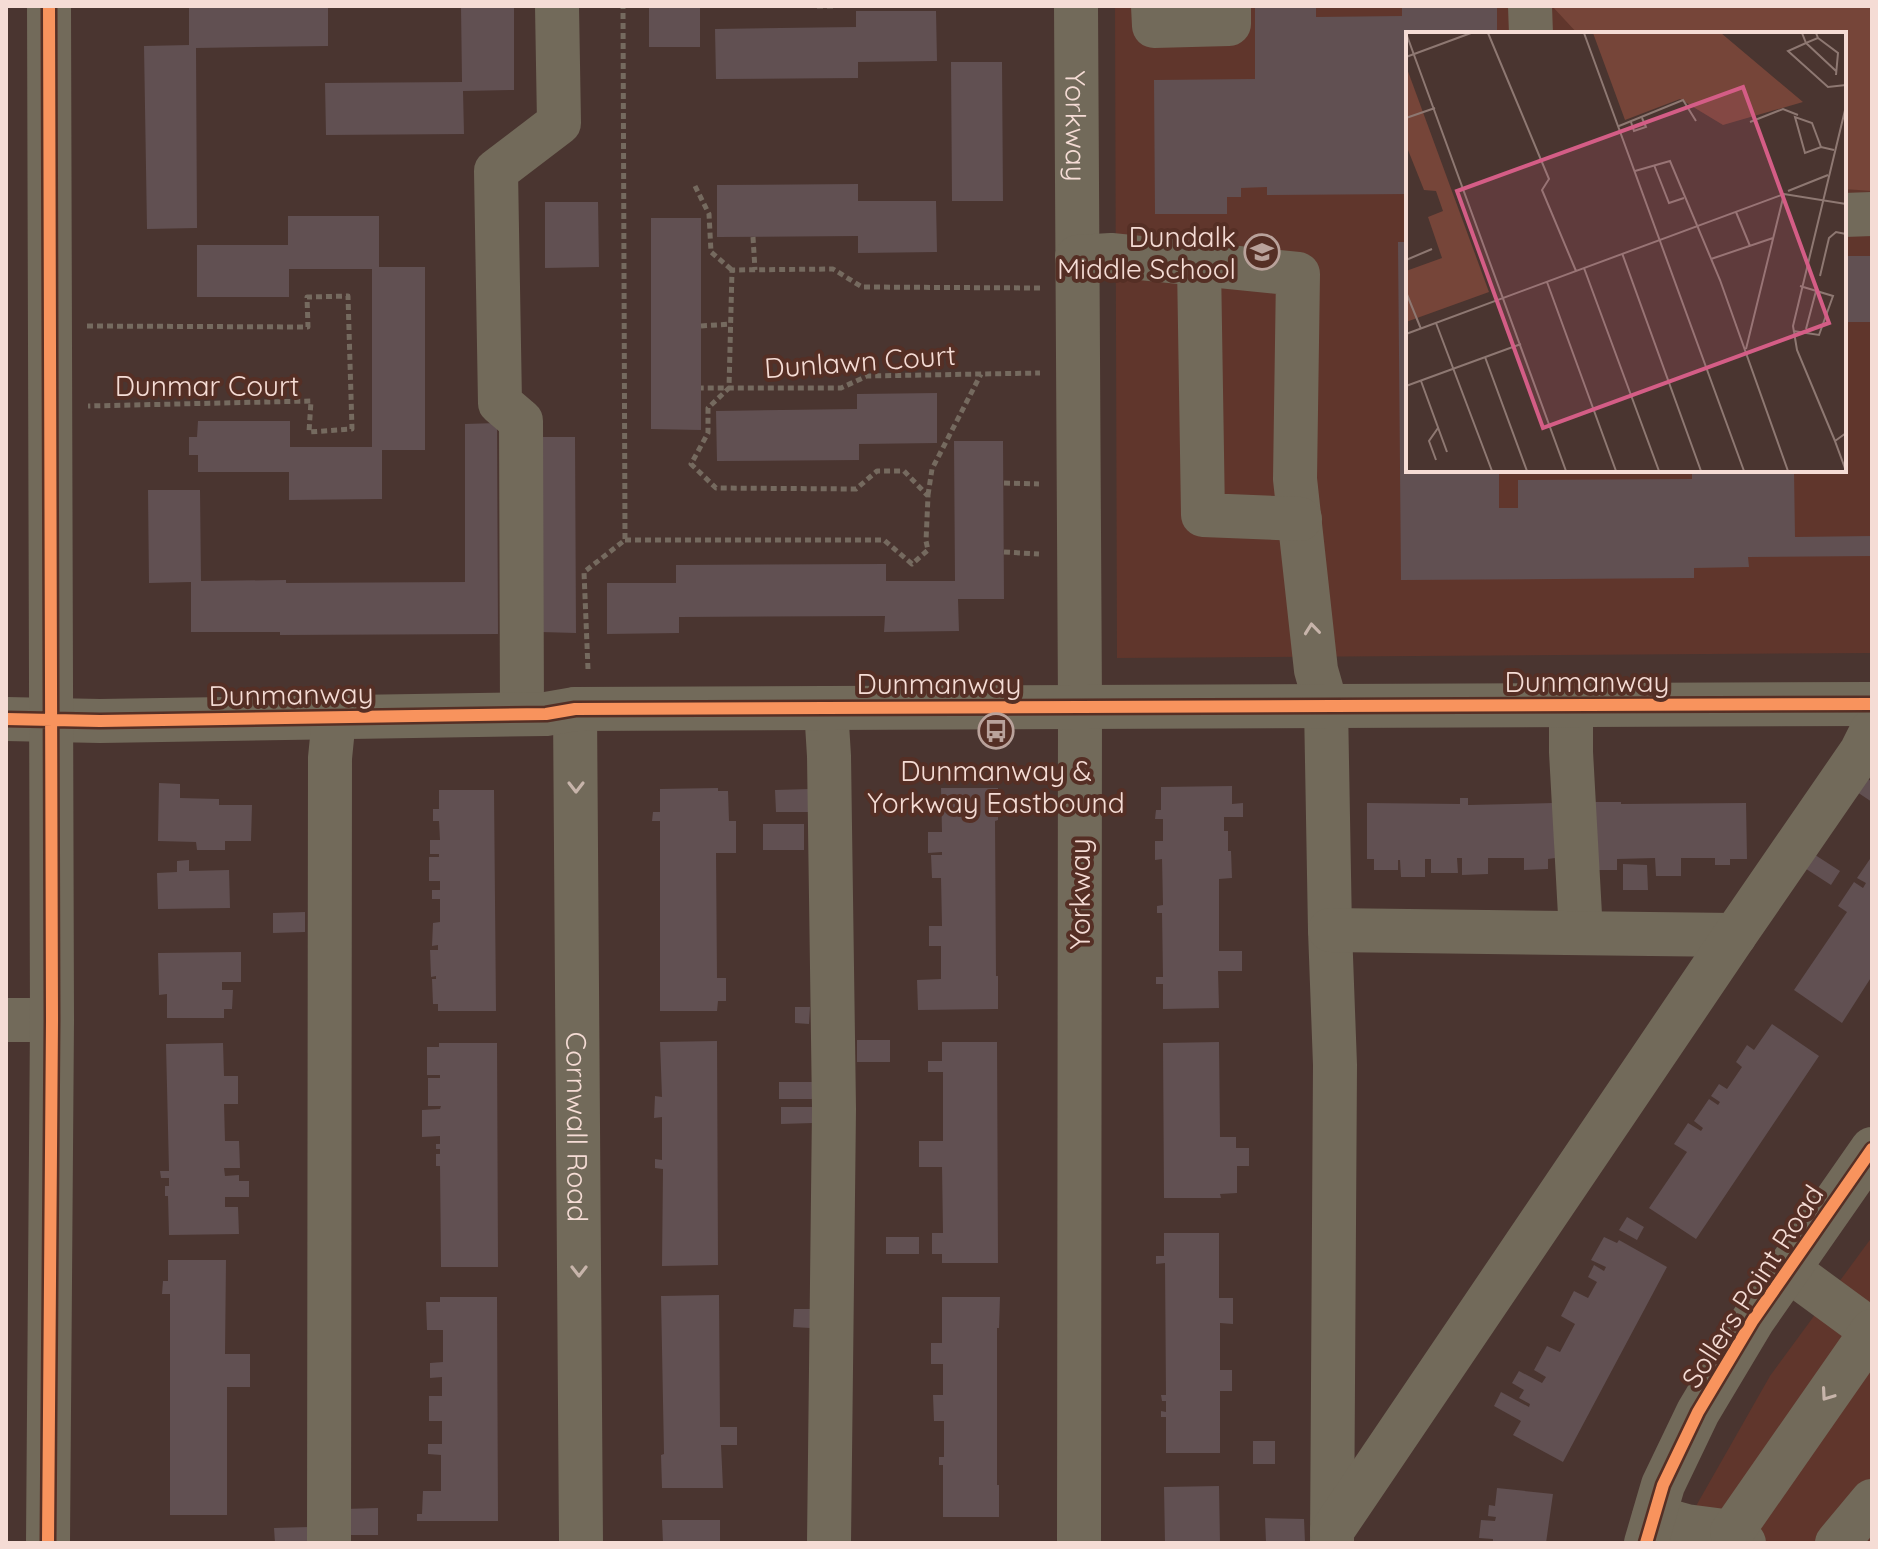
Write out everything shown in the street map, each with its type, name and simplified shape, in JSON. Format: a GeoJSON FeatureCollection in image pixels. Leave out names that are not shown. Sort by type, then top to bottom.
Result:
{"type":"FeatureCollection","features":[{"type":"Feature","properties":{"kind":"street"},"geometry":{"type":"LineString","coordinates":[[48,1543],[52,1020],[49,6]]}},
{"type":"Feature","properties":{"kind":"street"},"geometry":{"type":"LineString","coordinates":[[522,714],[521,421],[500,403],[496,171],[559,123],[557,6]]}},
{"type":"Feature","properties":{"kind":"street","name":"Yorkway"},"geometry":{"type":"LineString","coordinates":[[1076,6],[1080,706],[1079,1543]]}},
{"type":"Feature","properties":{"kind":"street"},"geometry":{"type":"LineString","coordinates":[[1153,6],[1154,26],[1229,24],[1229,6]]}},
{"type":"Feature","properties":{"kind":"street"},"geometry":{"type":"LineString","coordinates":[[1530,6],[1531,32]]}},
{"type":"Feature","properties":{"kind":"street"},"geometry":{"type":"LineString","coordinates":[[1846,215],[1872,214]]}},
{"type":"Feature","properties":{"kind":"street"},"geometry":{"type":"LineString","coordinates":[[1077,273],[1111,255],[1298,274],[1295,479],[1316,670],[1326,705],[1335,1065],[1332,1537]]}},
{"type":"Feature","properties":{"kind":"street"},"geometry":{"type":"LineString","coordinates":[[1199,264],[1203,515],[1300,519]]}},
{"type":"Feature","properties":{"kind":"street","name":"Dunmanway"},"geometry":{"type":"LineString","coordinates":[[6,719],[100,721],[546,714],[582,692],[826,708],[1872,704]]}},
{"type":"Feature","properties":{"kind":"street","name":"Cornwall Road"},"geometry":{"type":"LineString","coordinates":[[581,1543],[582,692]]}},
{"type":"Feature","properties":{"kind":"street"},"geometry":{"type":"LineString","coordinates":[[1571,705],[1581,933]]}},
{"type":"Feature","properties":{"kind":"street"},"geometry":{"type":"LineString","coordinates":[[826,708],[834,1109],[829,1543]]}},
{"type":"Feature","properties":{"kind":"street"},"geometry":{"type":"LineString","coordinates":[[329,1543],[330,774],[334,718]]}},
{"type":"Feature","properties":{"kind":"street"},"geometry":{"type":"LineString","coordinates":[[1332,1537],[1861,752],[1872,730]]}},
{"type":"Feature","properties":{"kind":"street"},"geometry":{"type":"LineString","coordinates":[[1330,930],[1735,935]]}},
{"type":"Feature","properties":{"kind":"street"},"geometry":{"type":"LineString","coordinates":[[6,1020],[52,1020]]}},
{"type":"Feature","properties":{"kind":"street","name":"Sollers Point Road"},"geometry":{"type":"LineString","coordinates":[[1650,1530],[1663,1485],[1698,1412],[1753,1320],[1872,1150]]}},
{"type":"Feature","properties":{"kind":"street"},"geometry":{"type":"LineString","coordinates":[[1650,1530],[1686,1526],[1738,1537],[1872,1331],[1789,1270]]}},
{"type":"Feature","properties":{"kind":"street"},"geometry":{"type":"LineString","coordinates":[[1837,1543],[1872,1501]]}},
{"type":"Feature","properties":{"kind":"path"},"geometry":{"type":"LineString","coordinates":[[623,6],[625,540]]}},
{"type":"Feature","properties":{"kind":"path"},"geometry":{"type":"LineString","coordinates":[[817,6],[834,6]]}},
{"type":"Feature","properties":{"kind":"path"},"geometry":{"type":"LineString","coordinates":[[695,186],[709,214],[711,252],[732,270],[833,269],[862,287],[1077,273]]}},
{"type":"Feature","properties":{"kind":"path"},"geometry":{"type":"LineString","coordinates":[[753,237],[755,270]]}},
{"type":"Feature","properties":{"kind":"path"},"geometry":{"type":"LineString","coordinates":[[701,326],[731,324]]}},
{"type":"Feature","properties":{"kind":"path"},"geometry":{"type":"LineString","coordinates":[[582,692],[584,572],[625,540],[884,540],[912,564],[928,550],[928,496],[932,469],[981,374]]}},
{"type":"Feature","properties":{"kind":"path"},"geometry":{"type":"LineString","coordinates":[[701,388],[729,388]]}},
{"type":"Feature","properties":{"kind":"path"},"geometry":{"type":"LineString","coordinates":[[729,388],[708,408],[708,433],[691,464],[716,488],[856,489],[877,471],[904,471],[928,496]]}},
{"type":"Feature","properties":{"kind":"path"},"geometry":{"type":"LineString","coordinates":[[1004,483],[1045,484]]}},
{"type":"Feature","properties":{"kind":"path"},"geometry":{"type":"LineString","coordinates":[[1004,552],[1045,554]]}},
{"type":"Feature","properties":{"kind":"shaded area","name":"Dundalk Middle School"},"geometry":{"type":"Polygon","coordinates":[[[1115,6],[1872,6],[1872,653],[1117,658],[1115,6]]]}},
{"type":"Feature","properties":{"kind":"shaded area"},"geometry":{"type":"Polygon","coordinates":[[[1552,6],[1872,6],[1872,191],[1846,189],[1846,32],[1576,32],[1552,6]]]}},
{"type":"Feature","properties":{"kind":"shaded area"},"geometry":{"type":"Polygon","coordinates":[[[1872,1237],[1872,1543],[1678,1543],[1770,1376],[1872,1237]]]}},
{"type":"Feature","properties":{"kind":"building"},"geometry":{"type":"Polygon","coordinates":[[[189,6],[328,6],[328,46],[196,48],[197,228],[147,229],[144,46],[189,45],[189,6]]]}},
{"type":"Feature","properties":{"kind":"building"},"geometry":{"type":"Polygon","coordinates":[[[461,6],[514,6],[514,90],[463,91],[464,134],[326,135],[325,83],[462,82],[461,6]]]}},
{"type":"Feature","properties":{"kind":"building"},"geometry":{"type":"Polygon","coordinates":[[[649,6],[700,6],[700,47],[649,47],[649,6]]]}},
{"type":"Feature","properties":{"kind":"building"},"geometry":{"type":"Polygon","coordinates":[[[1255,6],[1316,6],[1316,17],[1402,16],[1402,6],[1497,6],[1497,32],[1406,32],[1406,194],[1267,195],[1267,187],[1241,188],[1241,197],[1227,197],[1227,214],[1155,214],[1154,80],[1255,79],[1255,6]]]}},
{"type":"Feature","properties":{"kind":"building"},"geometry":{"type":"Polygon","coordinates":[[[856,11],[936,11],[937,61],[858,62],[858,78],[716,79],[715,29],[856,27],[856,11]]]}},
{"type":"Feature","properties":{"kind":"building"},"geometry":{"type":"Polygon","coordinates":[[[951,62],[1002,62],[1003,201],[952,201],[951,62]]]}},
{"type":"Feature","properties":{"kind":"building"},"geometry":{"type":"Polygon","coordinates":[[[858,184],[858,201],[936,201],[937,252],[858,253],[858,236],[717,237],[717,185],[858,184]]]}},
{"type":"Feature","properties":{"kind":"building"},"geometry":{"type":"Polygon","coordinates":[[[545,202],[598,202],[599,267],[545,268],[545,202]]]}},
{"type":"Feature","properties":{"kind":"building"},"geometry":{"type":"Polygon","coordinates":[[[288,216],[379,216],[379,267],[425,267],[425,450],[382,450],[382,499],[289,500],[289,472],[198,472],[198,455],[189,455],[189,437],[197,437],[198,421],[290,421],[290,447],[372,447],[372,269],[289,269],[289,297],[197,297],[197,245],[288,245],[288,216]]]}},
{"type":"Feature","properties":{"kind":"building"},"geometry":{"type":"Polygon","coordinates":[[[651,218],[701,218],[701,430],[651,429],[651,218]]]}},
{"type":"Feature","properties":{"kind":"building"},"geometry":{"type":"Polygon","coordinates":[[[1398,242],[1406,242],[1406,472],[1499,472],[1499,508],[1518,508],[1518,480],[1692,479],[1692,472],[1794,472],[1795,537],[1872,536],[1872,556],[1748,557],[1749,567],[1694,568],[1694,578],[1401,580],[1398,242]]]}},
{"type":"Feature","properties":{"kind":"building"},"geometry":{"type":"Polygon","coordinates":[[[1846,256],[1872,256],[1872,322],[1846,322],[1846,256]]]}},
{"type":"Feature","properties":{"kind":"building"},"geometry":{"type":"Polygon","coordinates":[[[937,393],[937,443],[859,444],[859,460],[717,461],[716,411],[857,409],[857,394],[937,393]]]}},
{"type":"Feature","properties":{"kind":"building"},"geometry":{"type":"Polygon","coordinates":[[[497,423],[498,634],[280,635],[280,632],[191,632],[191,582],[149,583],[148,490],[200,490],[201,581],[465,582],[465,424],[497,423]]]}},
{"type":"Feature","properties":{"kind":"building"},"geometry":{"type":"Polygon","coordinates":[[[541,437],[575,437],[576,633],[541,632],[541,437]]]}},
{"type":"Feature","properties":{"kind":"building"},"geometry":{"type":"Polygon","coordinates":[[[954,441],[1003,441],[1004,599],[958,599],[959,631],[884,632],[885,616],[679,617],[679,633],[607,634],[607,583],[676,583],[676,565],[886,564],[886,581],[955,581],[954,441]]]}},
{"type":"Feature","properties":{"kind":"building"},"geometry":{"type":"Polygon","coordinates":[[[1864,776],[1872,782],[1872,802],[1854,790],[1864,776]]]}},
{"type":"Feature","properties":{"kind":"building"},"geometry":{"type":"Polygon","coordinates":[[[159,783],[180,784],[180,798],[219,799],[219,805],[252,805],[251,841],[225,841],[225,850],[197,850],[196,842],[158,841],[159,783]]]}},
{"type":"Feature","properties":{"kind":"building"},"geometry":{"type":"Polygon","coordinates":[[[1232,786],[1232,804],[1243,803],[1243,817],[1224,817],[1228,851],[1231,851],[1232,878],[1219,879],[1219,951],[1242,951],[1242,971],[1218,971],[1219,1008],[1163,1009],[1163,984],[1156,984],[1156,977],[1163,977],[1162,913],[1157,913],[1157,906],[1163,905],[1162,859],[1155,860],[1155,841],[1163,841],[1163,819],[1155,819],[1156,810],[1161,810],[1161,787],[1232,786]]]}},
{"type":"Feature","properties":{"kind":"building"},"geometry":{"type":"Polygon","coordinates":[[[718,788],[718,791],[728,791],[729,821],[736,821],[736,853],[716,853],[717,978],[726,978],[726,1001],[718,1001],[717,1011],[660,1011],[660,821],[652,821],[653,812],[660,812],[660,789],[718,788]]]}},
{"type":"Feature","properties":{"kind":"building"},"geometry":{"type":"Polygon","coordinates":[[[941,788],[998,788],[998,820],[995,821],[998,1009],[918,1010],[917,980],[941,979],[941,946],[929,946],[929,926],[942,926],[941,878],[932,878],[931,855],[942,855],[942,852],[928,853],[928,832],[942,832],[941,788]]]}},
{"type":"Feature","properties":{"kind":"building"},"geometry":{"type":"Polygon","coordinates":[[[810,789],[811,812],[776,812],[775,790],[810,789]]]}},
{"type":"Feature","properties":{"kind":"building"},"geometry":{"type":"Polygon","coordinates":[[[439,790],[494,790],[496,1011],[438,1011],[438,1004],[433,1004],[432,979],[436,976],[431,977],[430,950],[438,950],[438,945],[432,946],[433,923],[440,922],[440,899],[432,899],[432,890],[440,890],[440,881],[429,881],[429,857],[439,857],[439,854],[430,854],[430,840],[440,840],[439,821],[433,821],[433,809],[439,809],[439,790]]]}},
{"type":"Feature","properties":{"kind":"building"},"geometry":{"type":"Polygon","coordinates":[[[1460,798],[1468,798],[1468,805],[1554,803],[1555,858],[1548,859],[1548,869],[1524,870],[1524,858],[1488,858],[1488,874],[1462,875],[1462,858],[1457,858],[1458,873],[1431,873],[1431,859],[1425,859],[1425,877],[1401,877],[1400,860],[1398,870],[1374,870],[1374,859],[1367,859],[1367,803],[1460,804],[1460,798]]]}},
{"type":"Feature","properties":{"kind":"building"},"geometry":{"type":"Polygon","coordinates":[[[1588,802],[1746,803],[1747,859],[1730,859],[1730,865],[1715,865],[1715,858],[1681,858],[1681,876],[1656,876],[1655,858],[1617,859],[1617,870],[1596,870],[1588,802]]]}},
{"type":"Feature","properties":{"kind":"building"},"geometry":{"type":"Polygon","coordinates":[[[763,824],[804,824],[804,850],[763,850],[763,824]]]}},
{"type":"Feature","properties":{"kind":"building"},"geometry":{"type":"Polygon","coordinates":[[[1809,851],[1840,871],[1831,885],[1800,865],[1809,851]]]}},
{"type":"Feature","properties":{"kind":"building"},"geometry":{"type":"Polygon","coordinates":[[[1872,856],[1872,976],[1842,1023],[1794,990],[1847,912],[1838,906],[1854,882],[1863,888],[1866,883],[1857,878],[1872,856]]]}},
{"type":"Feature","properties":{"kind":"building"},"geometry":{"type":"Polygon","coordinates":[[[189,860],[189,871],[229,870],[230,908],[158,909],[157,873],[177,872],[177,861],[189,860]]]}},
{"type":"Feature","properties":{"kind":"building"},"geometry":{"type":"Polygon","coordinates":[[[1623,864],[1647,865],[1648,890],[1623,890],[1623,864]]]}},
{"type":"Feature","properties":{"kind":"building"},"geometry":{"type":"Polygon","coordinates":[[[305,912],[305,932],[273,933],[273,913],[305,912]]]}},
{"type":"Feature","properties":{"kind":"building"},"geometry":{"type":"Polygon","coordinates":[[[241,952],[241,982],[222,982],[222,990],[233,990],[232,1009],[224,1009],[224,1018],[167,1018],[167,994],[159,995],[158,953],[241,952]]]}},
{"type":"Feature","properties":{"kind":"building"},"geometry":{"type":"Polygon","coordinates":[[[795,1007],[810,1007],[809,1024],[795,1023],[795,1007]]]}},
{"type":"Feature","properties":{"kind":"building"},"geometry":{"type":"Polygon","coordinates":[[[1772,1024],[1819,1056],[1696,1239],[1649,1208],[1687,1152],[1674,1144],[1688,1123],[1701,1131],[1703,1128],[1694,1121],[1709,1099],[1718,1105],[1720,1102],[1711,1096],[1719,1084],[1727,1089],[1742,1067],[1736,1062],[1747,1045],[1754,1050],[1772,1024]]]}},
{"type":"Feature","properties":{"kind":"building"},"geometry":{"type":"Polygon","coordinates":[[[857,1040],[890,1040],[890,1062],[857,1062],[857,1040]]]}},
{"type":"Feature","properties":{"kind":"building"},"geometry":{"type":"Polygon","coordinates":[[[717,1041],[718,1265],[662,1266],[663,1169],[655,1168],[655,1159],[662,1160],[662,1117],[654,1118],[655,1096],[662,1097],[660,1042],[717,1041]]]}},
{"type":"Feature","properties":{"kind":"building"},"geometry":{"type":"Polygon","coordinates":[[[942,1042],[997,1042],[998,1263],[942,1263],[942,1254],[932,1254],[932,1233],[943,1233],[942,1167],[919,1167],[919,1141],[943,1141],[943,1072],[928,1072],[928,1061],[942,1061],[942,1042]]]}},
{"type":"Feature","properties":{"kind":"building"},"geometry":{"type":"Polygon","coordinates":[[[1219,1042],[1220,1137],[1236,1137],[1236,1148],[1249,1148],[1249,1166],[1237,1166],[1237,1193],[1220,1194],[1221,1198],[1164,1198],[1163,1043],[1219,1042]]]}},
{"type":"Feature","properties":{"kind":"building"},"geometry":{"type":"Polygon","coordinates":[[[223,1043],[224,1076],[238,1076],[238,1104],[224,1104],[225,1141],[239,1141],[240,1168],[224,1168],[225,1176],[239,1175],[239,1181],[249,1181],[249,1197],[225,1197],[225,1207],[238,1207],[239,1234],[169,1235],[165,1186],[169,1186],[169,1178],[161,1178],[160,1171],[169,1171],[166,1044],[223,1043]]]}},
{"type":"Feature","properties":{"kind":"building"},"geometry":{"type":"Polygon","coordinates":[[[439,1043],[497,1043],[498,1267],[441,1267],[440,1166],[436,1166],[436,1154],[440,1154],[440,1149],[436,1149],[436,1144],[440,1144],[440,1136],[422,1137],[422,1110],[440,1109],[441,1106],[428,1106],[428,1078],[440,1078],[440,1075],[427,1075],[427,1047],[439,1047],[439,1043]]]}},
{"type":"Feature","properties":{"kind":"building"},"geometry":{"type":"Polygon","coordinates":[[[779,1082],[813,1082],[813,1099],[779,1099],[779,1082]]]}},
{"type":"Feature","properties":{"kind":"building"},"geometry":{"type":"Polygon","coordinates":[[[781,1107],[813,1107],[813,1123],[781,1124],[781,1107]]]}},
{"type":"Feature","properties":{"kind":"building"},"geometry":{"type":"Polygon","coordinates":[[[1627,1217],[1644,1227],[1637,1240],[1619,1230],[1627,1217]]]}},
{"type":"Feature","properties":{"kind":"building"},"geometry":{"type":"Polygon","coordinates":[[[1164,1233],[1219,1233],[1219,1298],[1233,1298],[1233,1324],[1220,1323],[1220,1370],[1232,1370],[1232,1391],[1220,1391],[1220,1453],[1166,1453],[1166,1417],[1161,1417],[1161,1411],[1166,1412],[1166,1401],[1162,1401],[1161,1395],[1166,1395],[1165,1263],[1156,1264],[1156,1256],[1164,1256],[1164,1233]]]}},
{"type":"Feature","properties":{"kind":"building"},"geometry":{"type":"Polygon","coordinates":[[[886,1237],[919,1237],[919,1254],[886,1254],[886,1237]]]}},
{"type":"Feature","properties":{"kind":"building"},"geometry":{"type":"Polygon","coordinates":[[[1604,1237],[1617,1243],[1619,1240],[1667,1267],[1563,1462],[1513,1435],[1521,1421],[1494,1406],[1501,1392],[1529,1407],[1530,1404],[1519,1398],[1524,1390],[1512,1383],[1519,1371],[1542,1383],[1546,1377],[1534,1370],[1547,1346],[1560,1352],[1575,1324],[1561,1316],[1574,1291],[1588,1298],[1597,1282],[1588,1277],[1594,1265],[1604,1271],[1606,1267],[1591,1260],[1604,1237]]]}},
{"type":"Feature","properties":{"kind":"building"},"geometry":{"type":"Polygon","coordinates":[[[168,1260],[226,1260],[225,1354],[250,1354],[250,1387],[227,1387],[227,1515],[170,1515],[170,1294],[162,1294],[163,1281],[168,1281],[168,1260]]]}},
{"type":"Feature","properties":{"kind":"building"},"geometry":{"type":"Polygon","coordinates":[[[719,1295],[720,1427],[737,1427],[737,1445],[721,1445],[723,1488],[662,1488],[661,1296],[719,1295]]]}},
{"type":"Feature","properties":{"kind":"building"},"geometry":{"type":"Polygon","coordinates":[[[440,1297],[497,1297],[498,1521],[417,1521],[417,1514],[422,1514],[423,1491],[441,1491],[441,1455],[428,1454],[428,1444],[442,1444],[442,1421],[429,1421],[429,1396],[442,1396],[442,1377],[430,1378],[430,1363],[443,1362],[443,1330],[427,1330],[426,1302],[440,1302],[440,1297]]]}},
{"type":"Feature","properties":{"kind":"building"},"geometry":{"type":"Polygon","coordinates":[[[942,1297],[1000,1297],[997,1328],[999,1517],[943,1517],[943,1465],[939,1465],[939,1457],[944,1457],[944,1421],[934,1421],[933,1395],[943,1395],[943,1364],[931,1364],[931,1343],[942,1343],[942,1297]]]}},
{"type":"Feature","properties":{"kind":"building"},"geometry":{"type":"Polygon","coordinates":[[[794,1309],[810,1309],[810,1328],[793,1327],[794,1309]]]}},
{"type":"Feature","properties":{"kind":"building"},"geometry":{"type":"Polygon","coordinates":[[[1253,1441],[1275,1441],[1275,1464],[1253,1464],[1253,1441]]]}},
{"type":"Feature","properties":{"kind":"building"},"geometry":{"type":"Polygon","coordinates":[[[1219,1486],[1220,1543],[1165,1543],[1164,1487],[1219,1486]]]}},
{"type":"Feature","properties":{"kind":"building"},"geometry":{"type":"Polygon","coordinates":[[[1497,1488],[1553,1494],[1546,1543],[1493,1543],[1493,1539],[1479,1538],[1481,1520],[1495,1521],[1496,1517],[1488,1516],[1489,1505],[1495,1506],[1497,1488]]]}},
{"type":"Feature","properties":{"kind":"building"},"geometry":{"type":"Polygon","coordinates":[[[378,1508],[378,1535],[344,1535],[344,1509],[378,1508]]]}},
{"type":"Feature","properties":{"kind":"building"},"geometry":{"type":"Polygon","coordinates":[[[1265,1518],[1304,1519],[1305,1542],[1266,1542],[1265,1518]]]}},
{"type":"Feature","properties":{"kind":"building"},"geometry":{"type":"Polygon","coordinates":[[[662,1520],[720,1520],[720,1543],[663,1543],[662,1520]]]}},
{"type":"Feature","properties":{"kind":"building"},"geometry":{"type":"Polygon","coordinates":[[[309,1527],[310,1543],[275,1543],[274,1528],[309,1527]]]}},
{"type":"Feature","properties":{"kind":"cycle path"},"geometry":{"type":"LineString","coordinates":[[48,1543],[52,1020],[49,6]]}},
{"type":"Feature","properties":{"kind":"cycle path"},"geometry":{"type":"LineString","coordinates":[[6,719],[100,721],[546,714],[575,709],[1872,704]]}},
{"type":"Feature","properties":{"kind":"cycle path"},"geometry":{"type":"LineString","coordinates":[[1646,1543],[1663,1485],[1698,1412],[1753,1320],[1872,1149]]}},
{"type":"Feature","properties":{"kind":"place","name":"Dundalk Middle School"},"geometry":{"type":"Point","coordinates":[1262,252]}},
{"type":"Feature","properties":{"kind":"place","name":"Dunmanway & Yorkway Eastbound"},"geometry":{"type":"Point","coordinates":[996,731]}}]}
